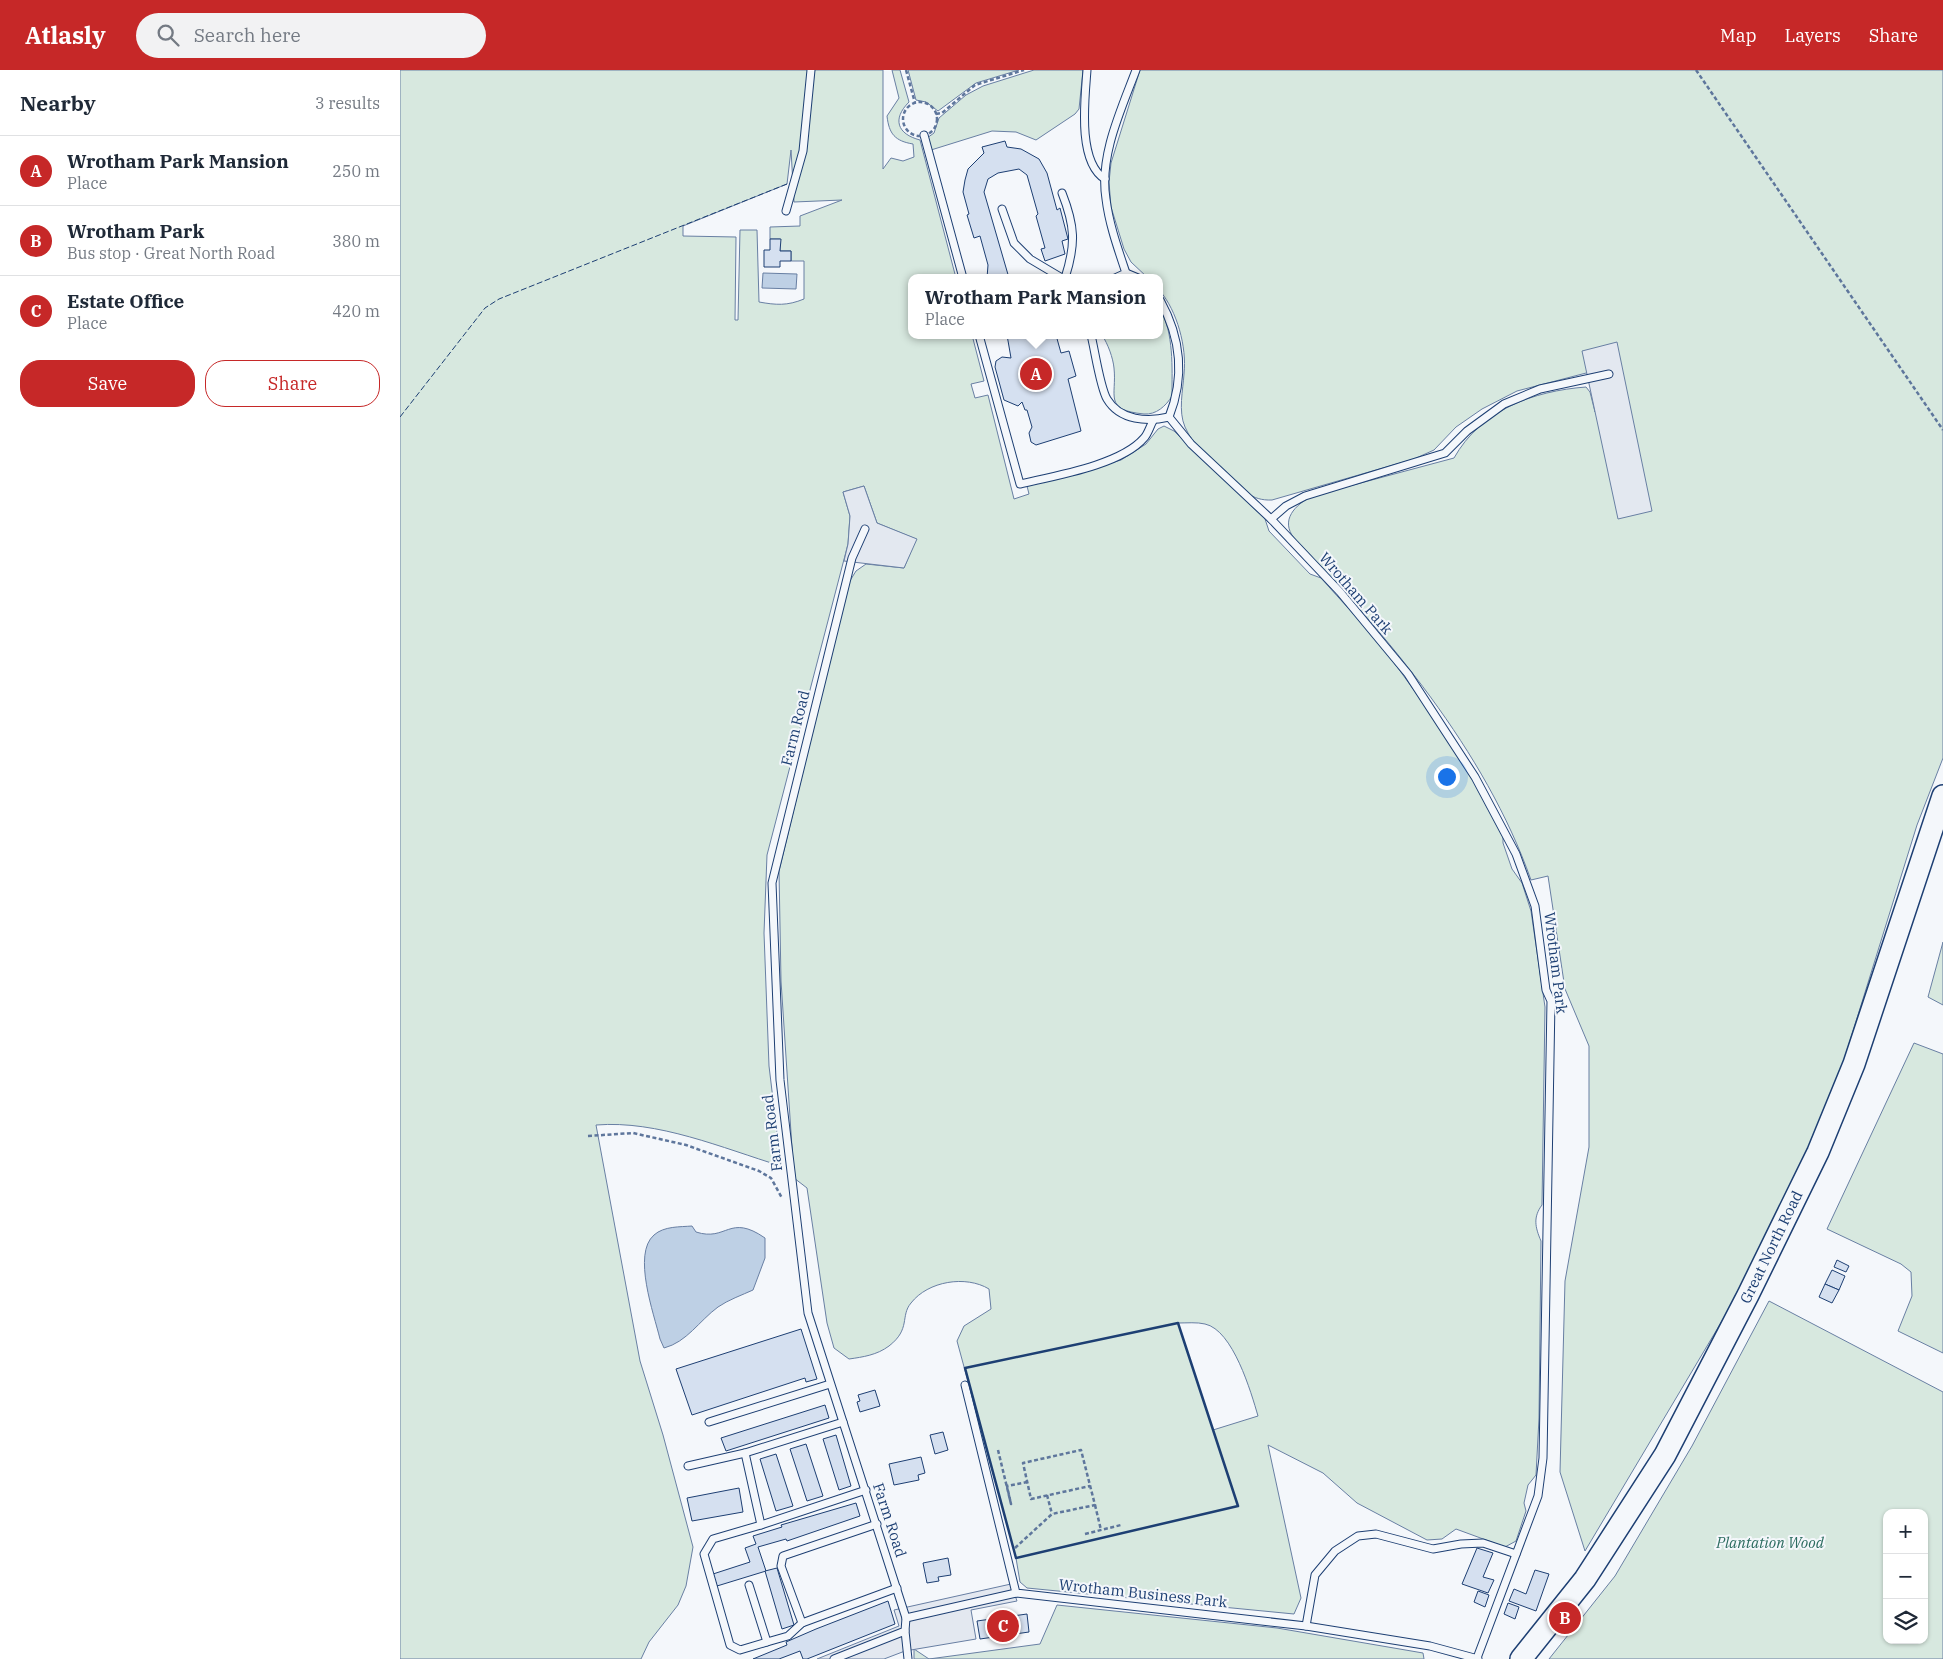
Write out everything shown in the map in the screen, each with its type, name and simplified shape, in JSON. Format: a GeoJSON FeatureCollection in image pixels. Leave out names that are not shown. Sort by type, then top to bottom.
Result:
{"type":"FeatureCollection","features":[{"type":"Feature","properties":{"kind":"main road","name":"Great North Road"},"geometry":{"type":"LineString","coordinates":[[1521,1659],[1585,1579],[1665,1455],[1748,1295],[1805,1179],[1854,1064],[1943,796]]}},
{"type":"Feature","properties":{"kind":"lane"},"geometry":{"type":"LineString","coordinates":[[786,211],[803,151],[811,70]]}},
{"type":"Feature","properties":{"kind":"lane"},"geometry":{"type":"LineString","coordinates":[[1087,70],[1084,133],[1092,158],[1100,175],[1105,179]]}},
{"type":"Feature","properties":{"kind":"lane"},"geometry":{"type":"LineString","coordinates":[[1126,273],[1105,198],[1105,179],[1112,136],[1136,70]]}},
{"type":"Feature","properties":{"kind":"lane"},"geometry":{"type":"LineString","coordinates":[[924,135],[962,274]]}},
{"type":"Feature","properties":{"kind":"lane"},"geometry":{"type":"LineString","coordinates":[[1062,193],[1068,208],[1074,240],[1065,274]]}},
{"type":"Feature","properties":{"kind":"lane"},"geometry":{"type":"LineString","coordinates":[[1002,208],[1014,243],[1030,259],[1057,274]]}},
{"type":"Feature","properties":{"kind":"lane"},"geometry":{"type":"LineString","coordinates":[[1092,339],[1107,399],[1120,412],[1138,420],[1153,421],[1169,417],[1178,396],[1179,367],[1174,335],[1163,308]]}},
{"type":"Feature","properties":{"kind":"lane"},"geometry":{"type":"LineString","coordinates":[[980,339],[1020,484],[1068,473],[1123,455],[1144,438],[1153,421]]}},
{"type":"Feature","properties":{"kind":"lane"},"geometry":{"type":"LineString","coordinates":[[1271,519],[1286,506],[1305,496],[1445,454],[1468,431],[1504,404],[1540,389],[1609,374]]}},
{"type":"Feature","properties":{"kind":"lane","name":"Wrotham Park"},"geometry":{"type":"LineString","coordinates":[[1169,417],[1191,444],[1271,519],[1340,592],[1408,674],[1475,777],[1516,854],[1535,906],[1546,990],[1551,1001],[1543,1458],[1538,1496],[1477,1659]]}},
{"type":"Feature","properties":{"kind":"lane","name":"Farm Road"},"geometry":{"type":"LineString","coordinates":[[865,529],[852,558],[772,883],[780,1080],[808,1313],[906,1618]]}},
{"type":"Feature","properties":{"kind":"lane"},"geometry":{"type":"LineString","coordinates":[[709,1422],[830,1384]]}},
{"type":"Feature","properties":{"kind":"lane"},"geometry":{"type":"LineString","coordinates":[[908,1659],[905,1631],[906,1618],[1016,1593],[965,1385]]}},
{"type":"Feature","properties":{"kind":"lane"},"geometry":{"type":"LineString","coordinates":[[688,1466],[745,1452],[843,1422]]}},
{"type":"Feature","properties":{"kind":"lane"},"geometry":{"type":"LineString","coordinates":[[745,1452],[761,1525]]}},
{"type":"Feature","properties":{"kind":"lane"},"geometry":{"type":"LineString","coordinates":[[866,1490],[761,1525],[714,1538],[704,1554],[730,1645],[740,1650],[788,1636],[802,1623],[897,1588]]}},
{"type":"Feature","properties":{"kind":"lane"},"geometry":{"type":"LineString","coordinates":[[802,1623],[782,1566],[783,1556],[877,1524]]}},
{"type":"Feature","properties":{"kind":"lane"},"geometry":{"type":"LineString","coordinates":[[1306,1626],[1315,1575],[1335,1551],[1358,1536],[1376,1534],[1433,1549],[1461,1544],[1483,1543],[1516,1554]]}},
{"type":"Feature","properties":{"kind":"lane"},"geometry":{"type":"LineString","coordinates":[[749,1584],[767,1642]]}},
{"type":"Feature","properties":{"kind":"lane","name":"Wrotham Business Park"},"geometry":{"type":"LineString","coordinates":[[1016,1593],[1306,1626],[1430,1646],[1477,1659]]}},
{"type":"Feature","properties":{"kind":"lane"},"geometry":{"type":"LineString","coordinates":[[834,1659],[905,1631]]}},
{"type":"Feature","properties":{"kind":"path"},"geometry":{"type":"LineString","coordinates":[[906,70],[915,103]]}},
{"type":"Feature","properties":{"kind":"path"},"geometry":{"type":"LineString","coordinates":[[936,114],[942,113],[975,85],[1024,70]]}},
{"type":"Feature","properties":{"kind":"path"},"geometry":{"type":"LineString","coordinates":[[1696,70],[1943,430]]}},
{"type":"Feature","properties":{"kind":"path"},"geometry":{"type":"LineString","coordinates":[[915,103],[925,103],[936,114],[936,125],[924,135],[913,135],[905,127],[903,121],[906,110],[915,103]]}},
{"type":"Feature","properties":{"kind":"path"},"geometry":{"type":"LineString","coordinates":[[588,1136],[617,1133],[651,1136],[732,1160],[772,1178],[783,1200]]}},
{"type":"Feature","properties":{"kind":"path"},"geometry":{"type":"LineString","coordinates":[[998,1450],[1011,1504],[1007,1486],[1027,1482]]}},
{"type":"Feature","properties":{"kind":"path"},"geometry":{"type":"LineString","coordinates":[[1090,1486],[1031,1499],[1023,1463],[1081,1450],[1095,1504],[1101,1530]]}},
{"type":"Feature","properties":{"kind":"path"},"geometry":{"type":"LineString","coordinates":[[1047,1495],[1052,1514]]}},
{"type":"Feature","properties":{"kind":"path"},"geometry":{"type":"LineString","coordinates":[[1006,1556],[1052,1514],[1095,1504]]}},
{"type":"Feature","properties":{"kind":"path"},"geometry":{"type":"LineString","coordinates":[[1085,1534],[1121,1525]]}},
{"type":"Feature","properties":{"kind":"green space"},"geometry":{"type":"Polygon","coordinates":[[[400,70],[883,70],[883,169],[891,158],[903,161],[914,157],[913,144],[897,139],[894,136],[889,128],[887,116],[899,98],[892,70],[900,70],[909,102],[900,114],[900,125],[906,134],[920,140],[955,274],[908,274],[908,339],[973,339],[984,381],[971,384],[975,398],[988,395],[1014,499],[1029,494],[1027,486],[1121,460],[1146,444],[1158,429],[1164,426],[1174,431],[1265,519],[1269,531],[1310,574],[1321,578],[1375,638],[1415,691],[1446,737],[1503,832],[1503,843],[1512,869],[1522,883],[1531,911],[1545,1007],[1542,1205],[1536,1218],[1537,1231],[1541,1241],[1539,1418],[1536,1475],[1528,1485],[1524,1503],[1526,1511],[1516,1541],[1505,1547],[1456,1529],[1442,1539],[1427,1540],[1357,1503],[1323,1473],[1268,1445],[1301,1598],[1294,1614],[1027,1588],[1020,1582],[1016,1558],[957,1341],[964,1326],[991,1309],[989,1289],[970,1282],[959,1281],[937,1285],[918,1296],[911,1303],[900,1334],[896,1340],[880,1352],[849,1359],[834,1348],[827,1323],[807,1188],[794,1178],[781,981],[779,871],[848,584],[856,571],[866,564],[904,568],[916,539],[877,523],[864,486],[843,492],[850,516],[848,544],[767,855],[764,933],[769,1066],[781,1166],[666,1131],[643,1127],[596,1125],[640,1361],[663,1435],[693,1547],[686,1586],[678,1605],[649,1642],[641,1659],[400,1659],[400,70]],[[791,150],[787,184],[683,226],[683,236],[736,237],[735,320],[738,320],[740,230],[757,230],[759,302],[782,304],[804,299],[804,261],[791,261],[791,251],[780,251],[780,239],[770,239],[770,227],[800,226],[800,216],[842,200],[794,202],[791,150]],[[1178,1323],[1213,1430],[1258,1416],[1246,1378],[1232,1349],[1215,1329],[1205,1324],[1178,1323]]]}},
{"type":"Feature","properties":{"kind":"green space"},"geometry":{"type":"Polygon","coordinates":[[[908,70],[1019,70],[976,83],[938,111],[926,102],[916,100],[908,70]]]}},
{"type":"Feature","properties":{"kind":"green space"},"geometry":{"type":"Polygon","coordinates":[[[1034,70],[1083,70],[1079,109],[1075,114],[1036,140],[1016,132],[992,131],[931,150],[927,138],[934,133],[939,118],[966,95],[983,86],[1034,70]]]}},
{"type":"Feature","properties":{"kind":"green space"},"geometry":{"type":"Polygon","coordinates":[[[1140,70],[1943,70],[1943,758],[1917,825],[1844,1060],[1811,1150],[1741,1289],[1585,1551],[1560,1472],[1565,1281],[1589,1147],[1589,1046],[1565,989],[1548,876],[1531,880],[1511,832],[1488,786],[1461,740],[1398,655],[1364,614],[1294,538],[1290,531],[1289,519],[1295,508],[1312,496],[1454,458],[1465,441],[1494,415],[1528,399],[1566,389],[1586,387],[1590,392],[1595,412],[1590,372],[1517,391],[1482,409],[1456,427],[1434,450],[1414,459],[1272,500],[1253,496],[1247,493],[1204,453],[1193,441],[1185,427],[1181,407],[1185,364],[1180,330],[1163,295],[1163,274],[1144,274],[1131,262],[1124,249],[1111,207],[1109,182],[1111,163],[1140,70]]]}},
{"type":"Feature","properties":{"kind":"green space"},"geometry":{"type":"Polygon","coordinates":[[[1163,314],[1168,329],[1172,362],[1172,396],[1164,406],[1153,413],[1144,414],[1122,409],[1117,405],[1114,394],[1113,364],[1104,339],[1163,339],[1163,314]]]}},
{"type":"Feature","properties":{"kind":"green space"},"geometry":{"type":"Polygon","coordinates":[[[1943,942],[1943,1005],[1928,997],[1943,942]]]}},
{"type":"Feature","properties":{"kind":"green space"},"geometry":{"type":"Polygon","coordinates":[[[1914,1043],[1943,1054],[1943,1353],[1898,1331],[1912,1296],[1911,1272],[1901,1264],[1827,1229],[1914,1043]]]}},
{"type":"Feature","properties":{"kind":"green space","name":"Plantation Wood"},"geometry":{"type":"Polygon","coordinates":[[[1769,1301],[1943,1392],[1943,1659],[1549,1659],[1615,1576],[1692,1446],[1769,1301]]]}},
{"type":"Feature","properties":{"kind":"green space"},"geometry":{"type":"Polygon","coordinates":[[[1057,1605],[1277,1628],[1423,1653],[1424,1659],[929,1659],[1040,1644],[1057,1605]]]}},
{"type":"Feature","properties":{"kind":"green space"},"geometry":{"type":"Polygon","coordinates":[[[914,1649],[929,1659],[914,1659],[914,1649]]]}},
{"type":"Feature","properties":{"kind":"shaded area"},"geometry":{"type":"Polygon","coordinates":[[[1617,342],[1652,511],[1618,519],[1582,351],[1617,342]]]}},
{"type":"Feature","properties":{"kind":"shaded area"},"geometry":{"type":"Polygon","coordinates":[[[864,486],[877,523],[917,539],[904,568],[844,561],[848,544],[850,516],[843,492],[864,486]]]}},
{"type":"Feature","properties":{"kind":"shaded area"},"geometry":{"type":"Polygon","coordinates":[[[1011,1584],[1017,1601],[971,1610],[976,1639],[905,1651],[884,1659],[817,1659],[899,1626],[894,1610],[1011,1584]]]}},
{"type":"Feature","properties":{"kind":"water"},"geometry":{"type":"Polygon","coordinates":[[[763,273],[797,274],[796,289],[762,288],[763,273]]]}},
{"type":"Feature","properties":{"kind":"water"},"geometry":{"type":"Polygon","coordinates":[[[692,1226],[696,1232],[706,1234],[715,1234],[736,1228],[753,1231],[765,1238],[765,1258],[753,1290],[718,1307],[686,1336],[664,1348],[646,1285],[645,1256],[648,1244],[658,1232],[672,1228],[692,1226]]]}},
{"type":"Feature","properties":{"kind":"building"},"geometry":{"type":"Polygon","coordinates":[[[1005,141],[1007,147],[1021,149],[1039,159],[1047,173],[1057,210],[1060,208],[1068,239],[1062,241],[1065,254],[1045,261],[1041,249],[1045,248],[1036,216],[1038,214],[1027,175],[1019,169],[998,173],[988,179],[984,192],[1008,274],[987,274],[988,265],[980,236],[974,238],[963,192],[968,169],[984,153],[982,147],[1005,141]]]}},
{"type":"Feature","properties":{"kind":"building"},"geometry":{"type":"Polygon","coordinates":[[[770,239],[781,239],[780,251],[791,251],[791,261],[780,261],[780,267],[764,267],[764,250],[770,250],[770,239]]]}},
{"type":"Feature","properties":{"kind":"building"},"geometry":{"type":"Polygon","coordinates":[[[1008,339],[1057,339],[1061,353],[1069,351],[1076,376],[1068,379],[1081,431],[1036,445],[1031,442],[1029,433],[1032,427],[1027,410],[1025,410],[1022,402],[1018,406],[1004,400],[995,367],[996,361],[1002,357],[1011,358],[1008,339]]]}},
{"type":"Feature","properties":{"kind":"building"},"geometry":{"type":"Polygon","coordinates":[[[1837,1260],[1849,1266],[1846,1272],[1834,1267],[1837,1260]]]}},
{"type":"Feature","properties":{"kind":"building"},"geometry":{"type":"Polygon","coordinates":[[[1832,1270],[1845,1276],[1839,1290],[1825,1284],[1832,1270]]]}},
{"type":"Feature","properties":{"kind":"building"},"geometry":{"type":"Polygon","coordinates":[[[1825,1284],[1839,1290],[1832,1303],[1819,1297],[1825,1284]]]}},
{"type":"Feature","properties":{"kind":"building"},"geometry":{"type":"Polygon","coordinates":[[[801,1329],[817,1379],[806,1382],[805,1378],[692,1415],[676,1369],[801,1329]]]}},
{"type":"Feature","properties":{"kind":"building"},"geometry":{"type":"Polygon","coordinates":[[[875,1390],[880,1406],[860,1412],[857,1402],[860,1401],[858,1395],[875,1390]]]}},
{"type":"Feature","properties":{"kind":"building"},"geometry":{"type":"Polygon","coordinates":[[[825,1405],[829,1418],[726,1451],[721,1438],[825,1405]]]}},
{"type":"Feature","properties":{"kind":"building"},"geometry":{"type":"Polygon","coordinates":[[[943,1432],[948,1450],[935,1454],[930,1435],[943,1432]]]}},
{"type":"Feature","properties":{"kind":"building"},"geometry":{"type":"Polygon","coordinates":[[[836,1435],[851,1486],[839,1490],[823,1439],[836,1435]]]}},
{"type":"Feature","properties":{"kind":"building"},"geometry":{"type":"Polygon","coordinates":[[[806,1444],[823,1496],[807,1501],[790,1449],[806,1444]]]}},
{"type":"Feature","properties":{"kind":"building"},"geometry":{"type":"Polygon","coordinates":[[[776,1454],[793,1506],[776,1511],[760,1459],[776,1454]]]}},
{"type":"Feature","properties":{"kind":"building"},"geometry":{"type":"Polygon","coordinates":[[[921,1457],[925,1473],[918,1475],[919,1480],[894,1485],[889,1464],[921,1457]]]}},
{"type":"Feature","properties":{"kind":"building"},"geometry":{"type":"Polygon","coordinates":[[[739,1488],[743,1512],[692,1521],[687,1498],[739,1488]]]}},
{"type":"Feature","properties":{"kind":"building"},"geometry":{"type":"Polygon","coordinates":[[[856,1503],[860,1516],[787,1541],[786,1539],[758,1547],[766,1571],[717,1586],[713,1574],[750,1562],[745,1548],[756,1544],[753,1536],[782,1527],[781,1525],[856,1503]]]}},
{"type":"Feature","properties":{"kind":"building"},"geometry":{"type":"Polygon","coordinates":[[[1477,1548],[1493,1553],[1483,1577],[1494,1580],[1488,1593],[1462,1584],[1477,1548]]]}},
{"type":"Feature","properties":{"kind":"building"},"geometry":{"type":"Polygon","coordinates":[[[948,1558],[951,1575],[938,1577],[939,1581],[927,1583],[923,1563],[948,1558]]]}},
{"type":"Feature","properties":{"kind":"building"},"geometry":{"type":"Polygon","coordinates":[[[777,1568],[794,1625],[782,1629],[765,1571],[777,1568]]]}},
{"type":"Feature","properties":{"kind":"building"},"geometry":{"type":"Polygon","coordinates":[[[1535,1570],[1549,1574],[1536,1611],[1509,1601],[1514,1589],[1526,1594],[1535,1570]]]}},
{"type":"Feature","properties":{"kind":"building"},"geometry":{"type":"Polygon","coordinates":[[[1478,1591],[1489,1595],[1485,1607],[1474,1602],[1478,1591]]]}},
{"type":"Feature","properties":{"kind":"building"},"geometry":{"type":"Polygon","coordinates":[[[888,1601],[895,1624],[807,1659],[803,1659],[800,1651],[779,1659],[753,1659],[787,1645],[786,1642],[816,1629],[888,1601]]]}},
{"type":"Feature","properties":{"kind":"building"},"geometry":{"type":"Polygon","coordinates":[[[1508,1603],[1519,1607],[1515,1619],[1504,1614],[1508,1603]]]}},
{"type":"Feature","properties":{"kind":"building"},"geometry":{"type":"Polygon","coordinates":[[[1027,1614],[1029,1632],[980,1639],[977,1621],[1027,1614]]]}},
{"type":"Feature","properties":{"kind":"fence"},"geometry":{"type":"LineString","coordinates":[[400,417],[485,308],[499,299],[787,184]]}},
{"type":"Feature","properties":{"kind":"wall"},"geometry":{"type":"LineString","coordinates":[[1178,1323],[1238,1506],[1016,1558],[965,1368],[1178,1323]]}},
{"type":"Feature","properties":{"kind":"place","name":"Wrotham Park Mansion"},"geometry":{"type":"Point","coordinates":[1036,374]}},
{"type":"Feature","properties":{"kind":"place","name":"Wrotham Park"},"geometry":{"type":"Point","coordinates":[1565,1618]}},
{"type":"Feature","properties":{"kind":"place","name":"Estate Office"},"geometry":{"type":"Point","coordinates":[1003,1626]}}]}
